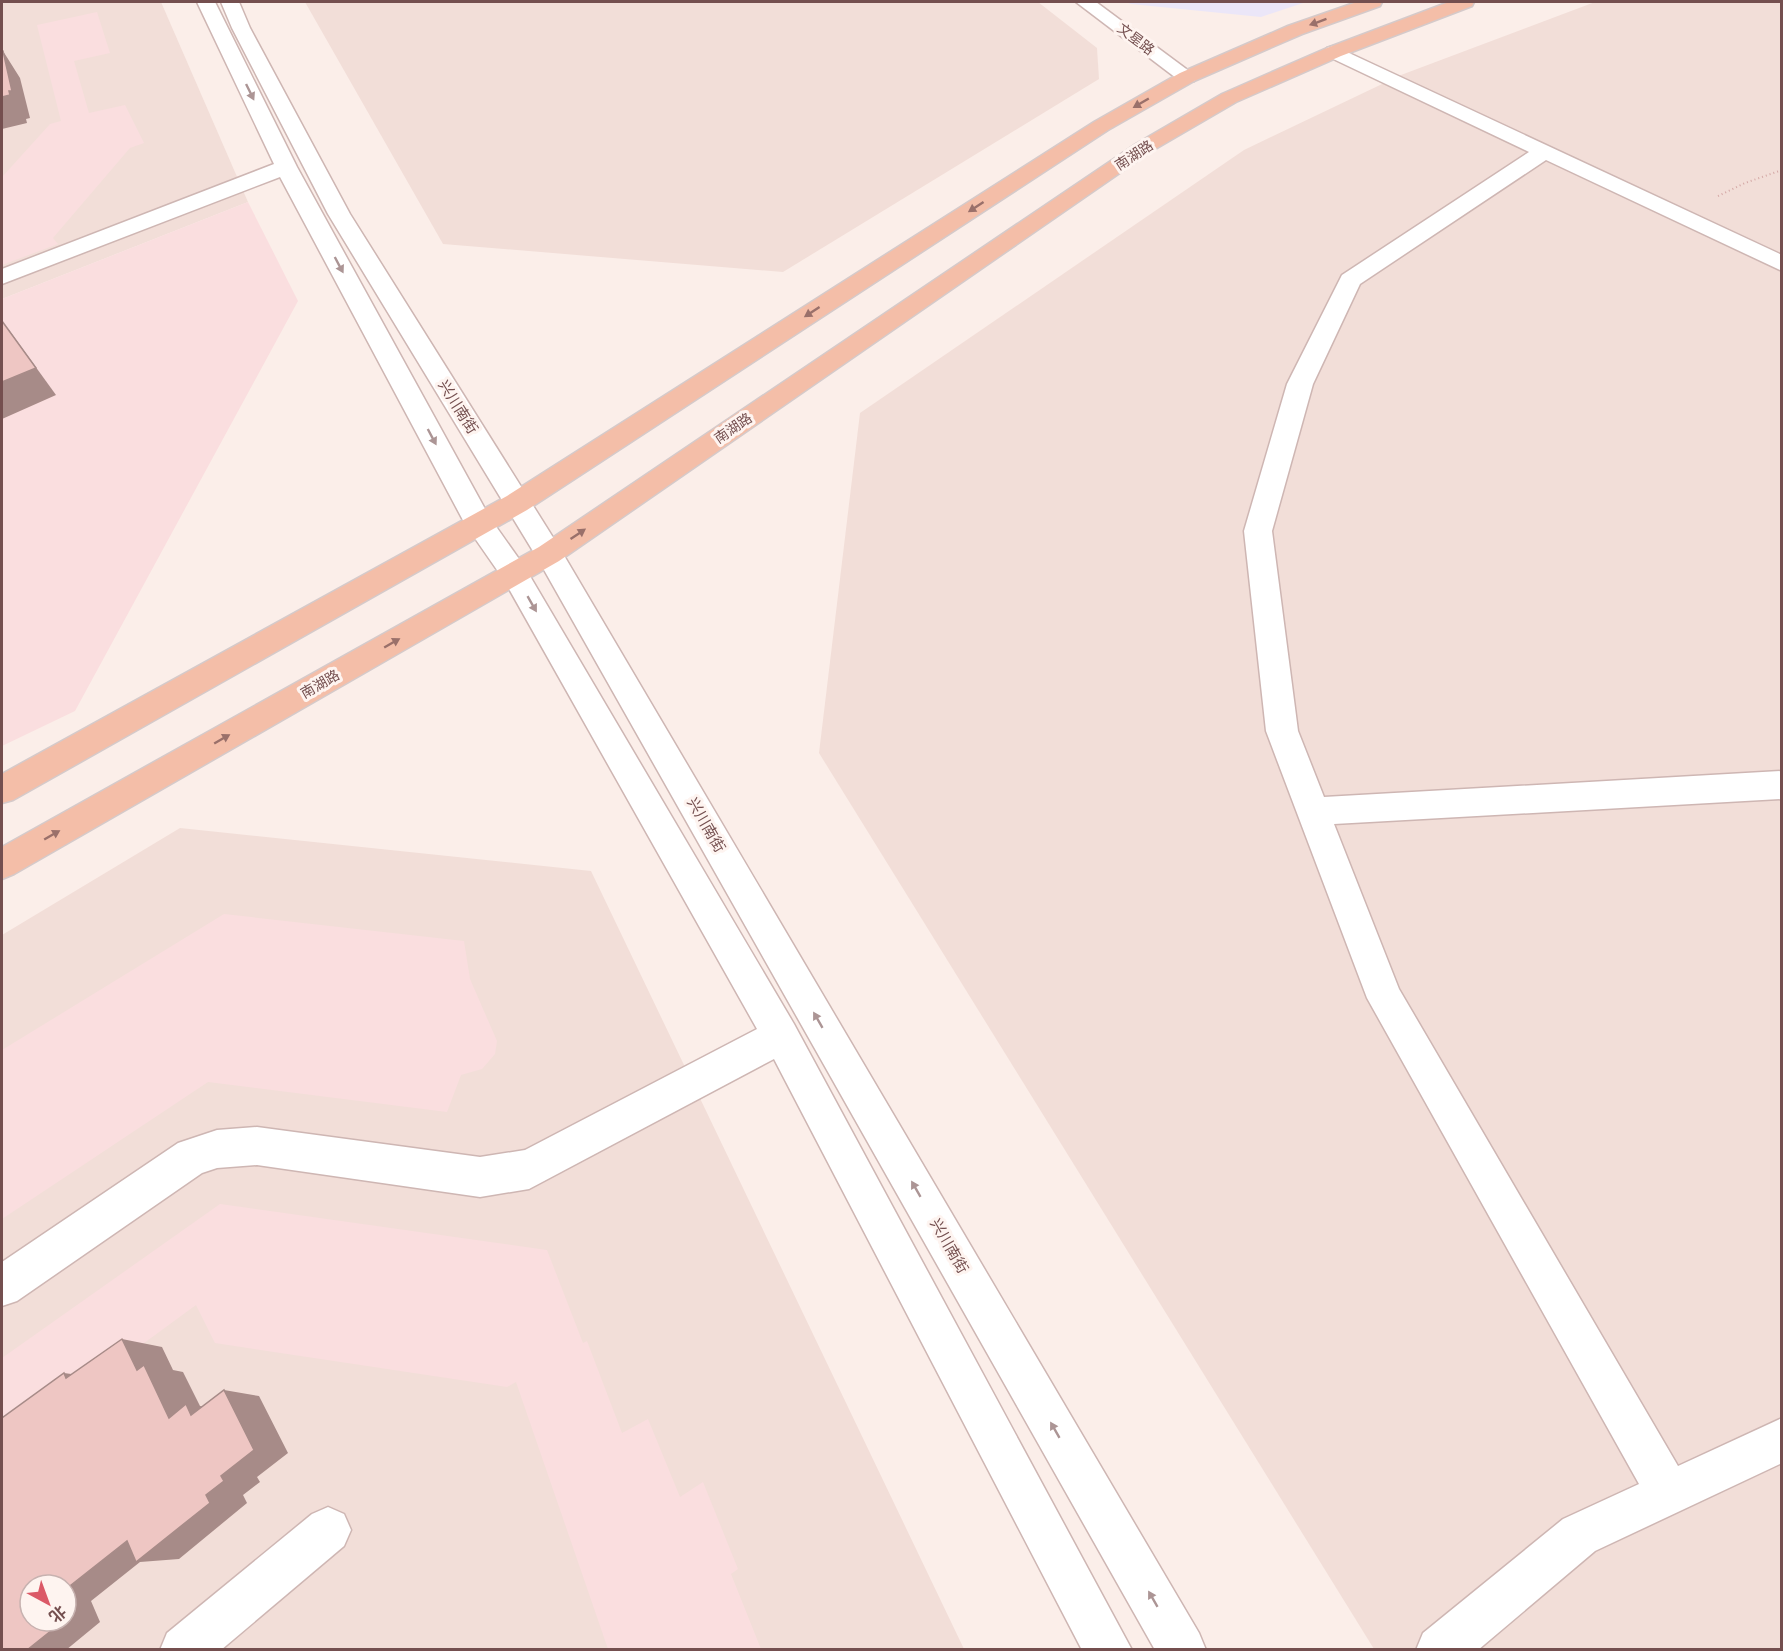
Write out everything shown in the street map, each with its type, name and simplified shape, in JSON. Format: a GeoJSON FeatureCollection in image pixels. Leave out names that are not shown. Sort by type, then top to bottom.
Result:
{"type":"FeatureCollection","features":[{"type":"Feature","properties":{"kind":"main road"},"geometry":{"type":"LineString","coordinates":[[2,790],[517,503],[1091,133],[1186,77],[1295,30],[1373,2]]}},
{"type":"Feature","properties":{"kind":"main road","name":"南湖路"},"geometry":{"type":"LineString","coordinates":[[2,864],[549,554],[1143,148],[1229,98],[1334,52],[1465,2]]}},
{"type":"Feature","properties":{"kind":"street"},"geometry":{"type":"LineString","coordinates":[[206,2],[286,166],[479,524],[514,573],[782,1036],[1108,1650]]}},
{"type":"Feature","properties":{"kind":"street","name":"兴川南街"},"geometry":{"type":"LineString","coordinates":[[230,2],[241,28],[339,214],[549,554],[1182,1650]]}},
{"type":"Feature","properties":{"kind":"street","name":"文星路"},"geometry":{"type":"LineString","coordinates":[[1085,2],[1186,77]]}},
{"type":"Feature","properties":{"kind":"street"},"geometry":{"type":"LineString","coordinates":[[1334,52],[1543,153],[1782,264]]}},
{"type":"Feature","properties":{"kind":"street"},"geometry":{"type":"LineString","coordinates":[[1543,153],[1350,280],[1300,384],[1258,531],[1282,731],[1385,998],[1669,1493]]}},
{"type":"Feature","properties":{"kind":"street"},"geometry":{"type":"LineString","coordinates":[[2,277],[286,166]]}},
{"type":"Feature","properties":{"kind":"street"},"geometry":{"type":"LineString","coordinates":[[1313,811],[1782,785]]}},
{"type":"Feature","properties":{"kind":"street"},"geometry":{"type":"LineString","coordinates":[[2,1286],[184,1162],[217,1149],[257,1146],[480,1177],[502,1175],[529,1169],[782,1036]]}},
{"type":"Feature","properties":{"kind":"street"},"geometry":{"type":"LineString","coordinates":[[1440,1650],[1579,1535],[1782,1440]]}},
{"type":"Feature","properties":{"kind":"street"},"geometry":{"type":"LineString","coordinates":[[184,1650],[328,1530]]}},
{"type":"Feature","properties":{"kind":"path"},"geometry":{"type":"LineString","coordinates":[[1677,216],[1745,183],[1782,170]]}},
{"type":"Feature","properties":{"kind":"shaded area"},"geometry":{"type":"Polygon","coordinates":[[[2,2],[161,2],[248,202],[2,299],[2,2]]]}},
{"type":"Feature","properties":{"kind":"shaded area"},"geometry":{"type":"Polygon","coordinates":[[[305,2],[1038,2],[1097,48],[1099,79],[783,272],[443,244],[305,2]]]}},
{"type":"Feature","properties":{"kind":"shaded area"},"geometry":{"type":"Polygon","coordinates":[[[1126,2],[1306,2],[1261,17],[1126,2]]]}},
{"type":"Feature","properties":{"kind":"shaded area"},"geometry":{"type":"Polygon","coordinates":[[[1595,2],[1781,2],[1781,1649],[1374,1649],[819,753],[860,413],[1244,150],[1401,75],[1595,2]]]}},
{"type":"Feature","properties":{"kind":"shaded area"},"geometry":{"type":"Polygon","coordinates":[[[97,12],[110,53],[74,61],[89,113],[125,105],[144,143],[130,148],[53,238],[58,244],[2,265],[2,177],[50,124],[61,121],[37,25],[97,12]]]}},
{"type":"Feature","properties":{"kind":"shaded area"},"geometry":{"type":"Polygon","coordinates":[[[248,202],[298,301],[75,711],[2,746],[2,299],[248,202]]]}},
{"type":"Feature","properties":{"kind":"shaded area"},"geometry":{"type":"Polygon","coordinates":[[[180,828],[591,871],[964,1649],[2,1649],[2,935],[180,828]]]}},
{"type":"Feature","properties":{"kind":"shaded area"},"geometry":{"type":"Polygon","coordinates":[[[224,914],[464,941],[470,979],[497,1041],[495,1054],[482,1069],[461,1075],[447,1112],[208,1082],[2,1219],[2,1050],[224,914]]]}},
{"type":"Feature","properties":{"kind":"shaded area"},"geometry":{"type":"Polygon","coordinates":[[[220,1204],[547,1250],[583,1343],[587,1341],[622,1433],[648,1419],[680,1497],[703,1482],[738,1569],[731,1574],[761,1649],[608,1649],[516,1382],[507,1387],[215,1343],[196,1305],[2,1447],[2,1358],[220,1204]]]}},
{"type":"Feature","properties":{"kind":"building"},"geometry":{"type":"Polygon","coordinates":[[[2,51],[12,91],[9,91],[10,95],[2,97],[2,51]]]}},
{"type":"Feature","properties":{"kind":"building"},"geometry":{"type":"Polygon","coordinates":[[[2,321],[36,368],[2,382],[2,321]]]}},
{"type":"Feature","properties":{"kind":"building"},"geometry":{"type":"Polygon","coordinates":[[[122,1339],[137,1370],[144,1365],[169,1418],[186,1404],[191,1415],[224,1390],[254,1450],[221,1476],[224,1481],[206,1495],[210,1503],[136,1562],[127,1541],[78,1580],[78,1573],[18,1573],[18,1633],[48,1633],[27,1650],[2,1650],[2,1418],[64,1373],[66,1378],[122,1339]]]}}]}
